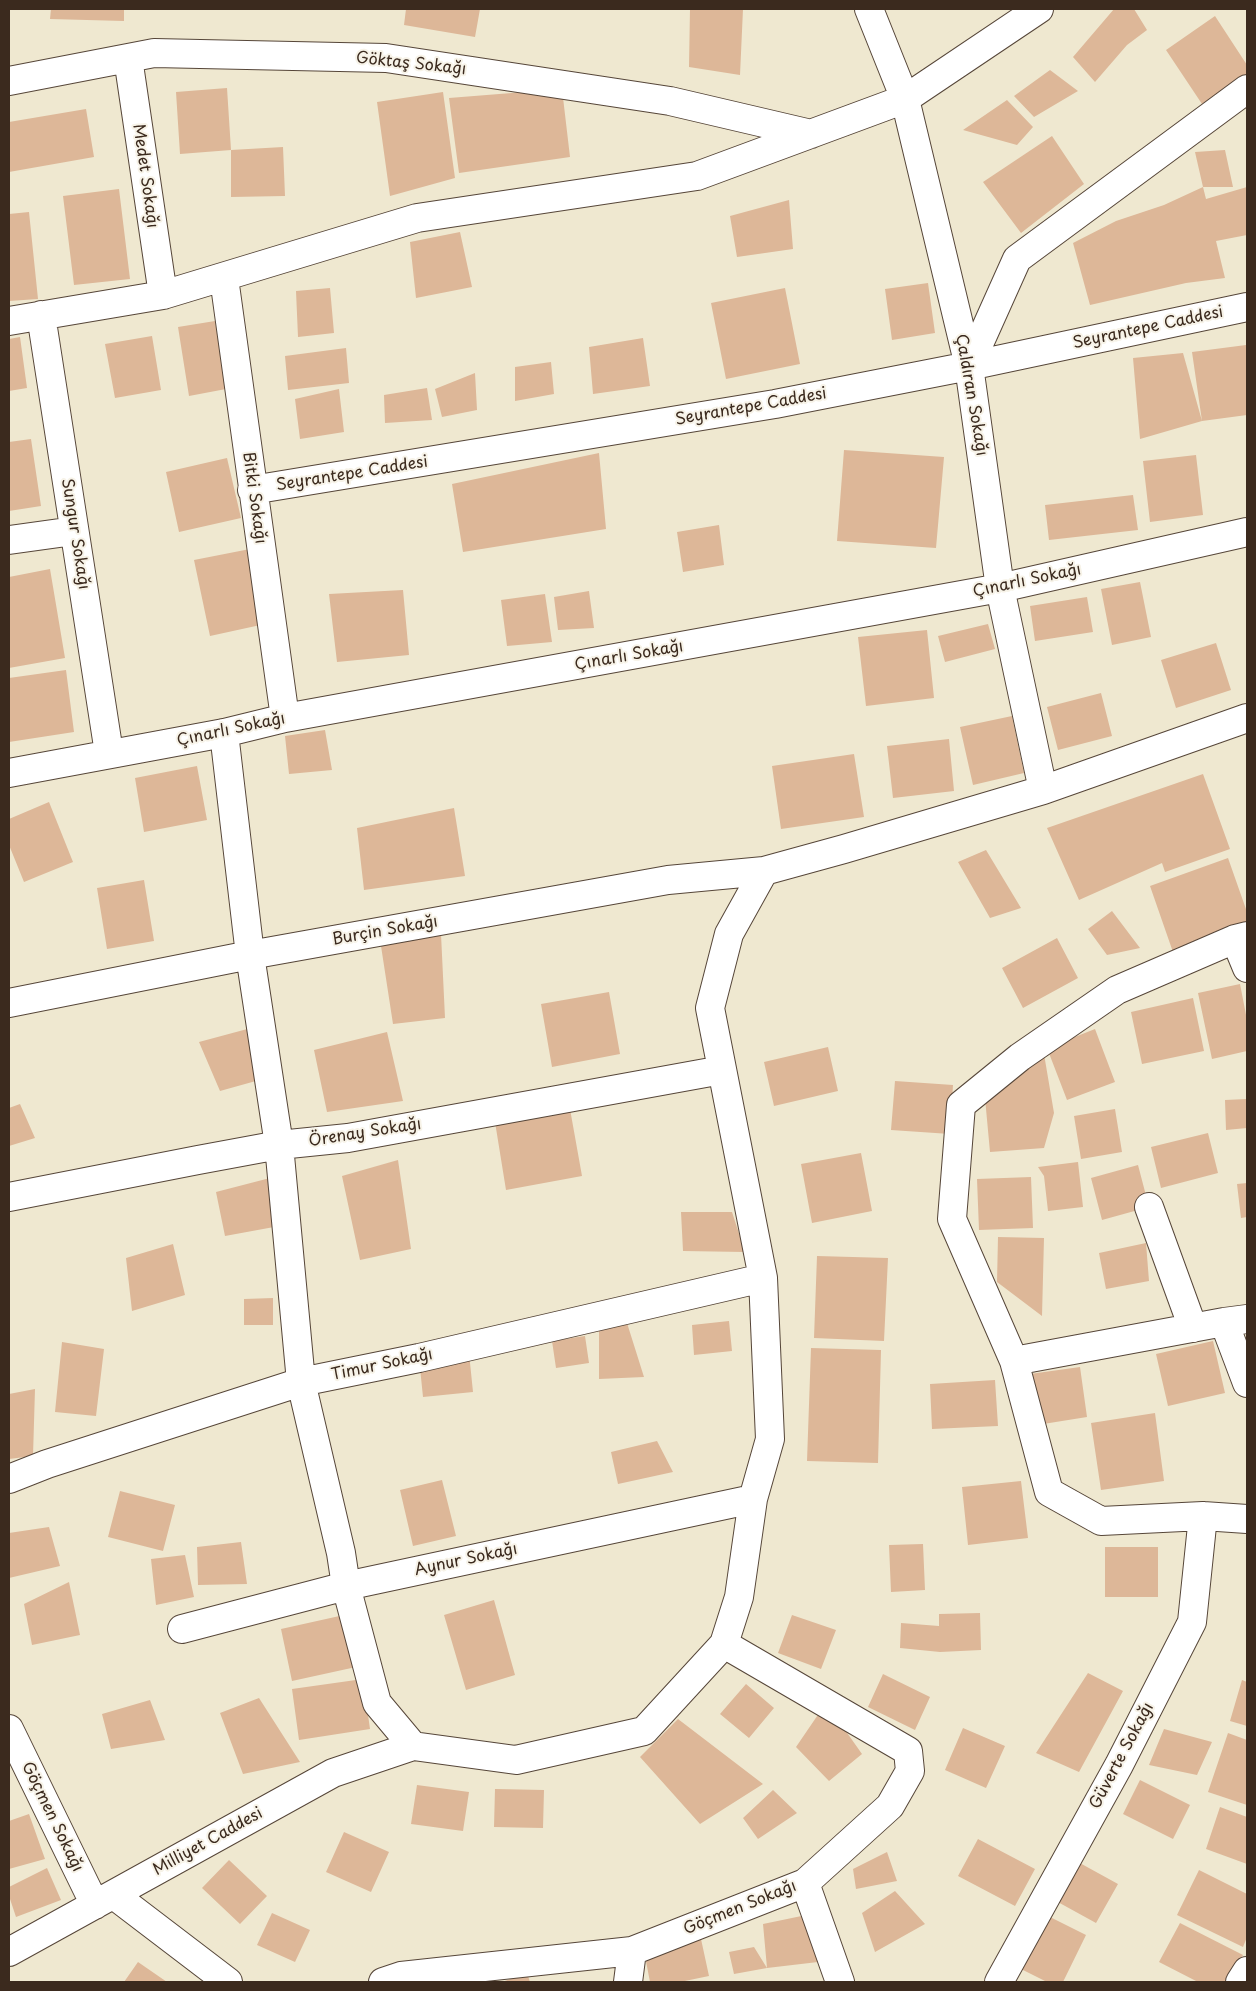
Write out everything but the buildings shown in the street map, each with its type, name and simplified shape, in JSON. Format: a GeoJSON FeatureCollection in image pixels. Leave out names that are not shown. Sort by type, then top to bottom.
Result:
{"type":"FeatureCollection","features":[{"type":"Feature","properties":{"kind":"street","name":"Çaldıran Sokağı"},"geometry":{"type":"LineString","coordinates":[[869,9],[905,99],[969,366],[1000,588],[1043,790]]}},
{"type":"Feature","properties":{"kind":"street"},"geometry":{"type":"LineString","coordinates":[[9,320],[163,295],[417,218],[697,176],[905,99],[1039,9]]}},
{"type":"Feature","properties":{"kind":"street","name":"Göktaş Sokağı"},"geometry":{"type":"LineString","coordinates":[[9,81],[154,53],[386,58],[670,100],[811,134]]}},
{"type":"Feature","properties":{"kind":"street","name":"Medet Sokağı"},"geometry":{"type":"LineString","coordinates":[[128,58],[163,295]]}},
{"type":"Feature","properties":{"kind":"street"},"geometry":{"type":"LineString","coordinates":[[969,366],[1017,259],[1247,89]]}},
{"type":"Feature","properties":{"kind":"street","name":"Bitki Sokağı"},"geometry":{"type":"LineString","coordinates":[[224,278],[285,718]]}},
{"type":"Feature","properties":{"kind":"street","name":"Seyrantepe Caddesi"},"geometry":{"type":"LineString","coordinates":[[252,490],[775,404],[969,366],[1247,307]]}},
{"type":"Feature","properties":{"kind":"street","name":"Sungur Sokağı"},"geometry":{"type":"LineString","coordinates":[[40,315],[109,753]]}},
{"type":"Feature","properties":{"kind":"street"},"geometry":{"type":"LineString","coordinates":[[9,540],[74,531]]}},
{"type":"Feature","properties":{"kind":"street","name":"Çınarlı Sokağı"},"geometry":{"type":"LineString","coordinates":[[9,772],[224,733],[285,718],[1000,588],[1247,532]]}},
{"type":"Feature","properties":{"kind":"street","name":"Burçin Sokağı"},"geometry":{"type":"LineString","coordinates":[[9,1003],[250,955],[668,880],[764,871],[1043,790],[1247,718]]}},
{"type":"Feature","properties":{"kind":"street"},"geometry":{"type":"LineString","coordinates":[[224,733],[250,955],[280,1145],[301,1382],[341,1553],[346,1586],[377,1702],[413,1746],[516,1760],[644,1731],[724,1644],[739,1597],[753,1498],[770,1439],[763,1278],[710,1008],[729,934],[764,871]]}},
{"type":"Feature","properties":{"kind":"street"},"geometry":{"type":"LineString","coordinates":[[1247,968],[1241,937],[1117,990],[1020,1057],[961,1104],[952,1219],[1014,1361],[1049,1492],[1101,1521],[1203,1516],[1247,1519]]}},
{"type":"Feature","properties":{"kind":"street","name":"Örenay Sokağı"},"geometry":{"type":"LineString","coordinates":[[9,1197],[280,1145],[348,1138],[722,1070]]}},
{"type":"Feature","properties":{"kind":"street"},"geometry":{"type":"LineString","coordinates":[[1149,1207],[1193,1328]]}},
{"type":"Feature","properties":{"kind":"street","name":"Timur Sokağı"},"geometry":{"type":"LineString","coordinates":[[9,1479],[47,1464],[301,1382],[419,1358],[763,1278]]}},
{"type":"Feature","properties":{"kind":"street"},"geometry":{"type":"LineString","coordinates":[[1014,1361],[1236,1320],[1247,1383]]}},
{"type":"Feature","properties":{"kind":"street","name":"Aynur Sokağı"},"geometry":{"type":"LineString","coordinates":[[182,1628],[346,1586],[753,1498]]}},
{"type":"Feature","properties":{"kind":"street","name":"Güverte Sokağı"},"geometry":{"type":"LineString","coordinates":[[999,1982],[1119,1766],[1192,1622],[1203,1516]]}},
{"type":"Feature","properties":{"kind":"street","name":"Göçmen Sokağı"},"geometry":{"type":"LineString","coordinates":[[383,1982],[400,1976],[632,1951],[805,1883],[890,1806],[910,1771],[908,1751],[724,1644]]}},
{"type":"Feature","properties":{"kind":"street","name":"Göçmen Sokağı"},"geometry":{"type":"LineString","coordinates":[[9,1728],[104,1900],[228,1982]]}},
{"type":"Feature","properties":{"kind":"street","name":"Milliyet Caddesi"},"geometry":{"type":"LineString","coordinates":[[9,1952],[333,1773],[413,1746]]}},
{"type":"Feature","properties":{"kind":"street"},"geometry":{"type":"LineString","coordinates":[[805,1883],[840,1982]]}},
{"type":"Feature","properties":{"kind":"street"},"geometry":{"type":"LineString","coordinates":[[628,1982],[632,1951]]}},
{"type":"Feature","properties":{"kind":"street"},"geometry":{"type":"LineString","coordinates":[[1240,1982],[1247,1971]]}}]}
